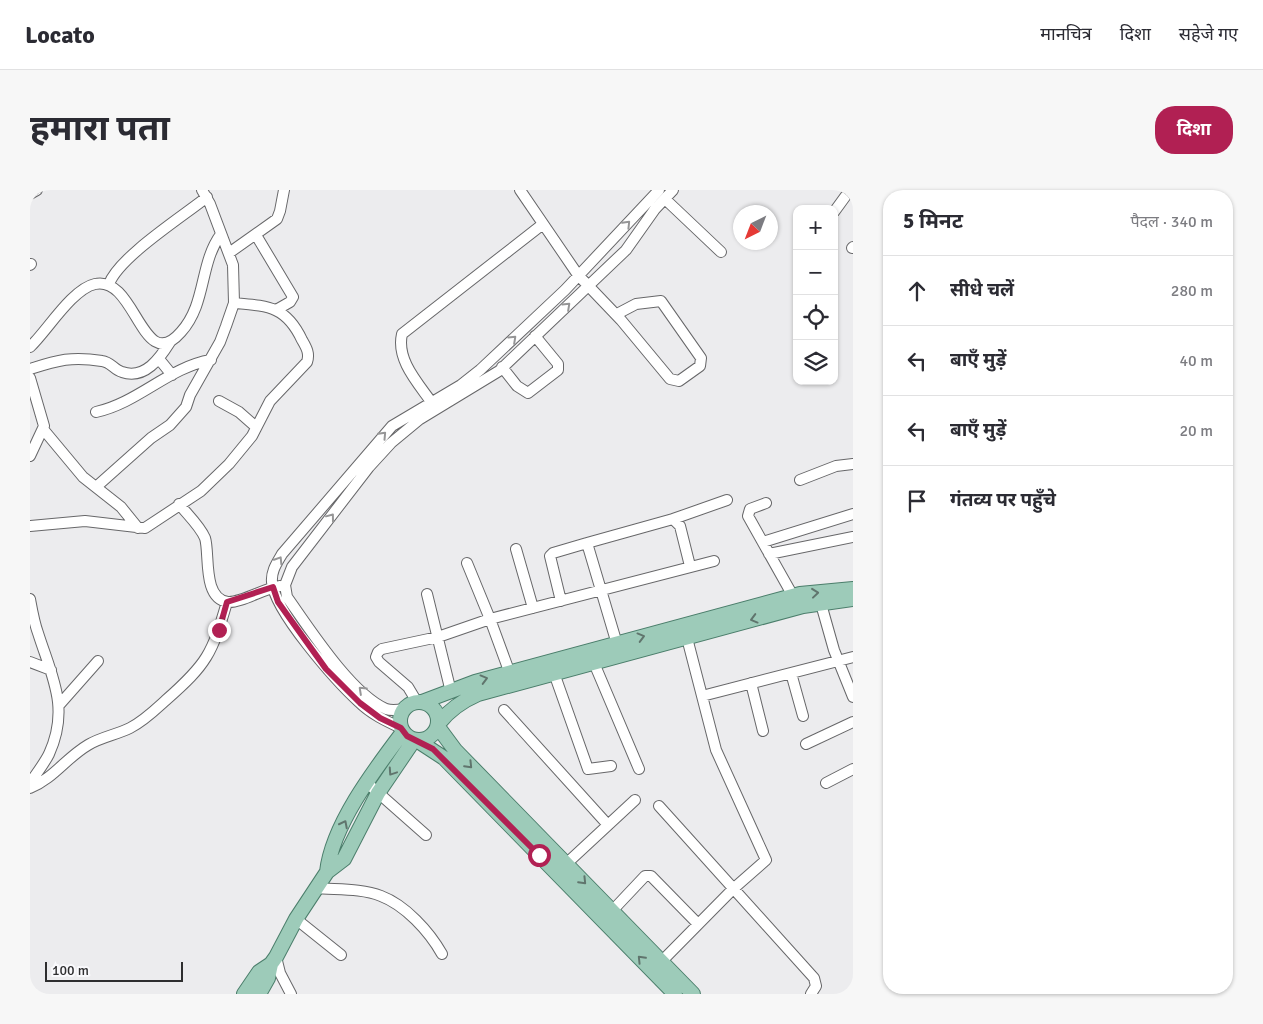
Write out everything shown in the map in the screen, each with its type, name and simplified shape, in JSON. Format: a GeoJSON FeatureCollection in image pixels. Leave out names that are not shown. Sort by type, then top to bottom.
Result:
{"type":"FeatureCollection","features":[{"type":"Feature","properties":{"kind":"main road"},"geometry":{"type":"LineString","coordinates":[[409,735],[432,736],[447,712],[463,700],[512,678],[618,644],[793,596],[853,589]]}},
{"type":"Feature","properties":{"kind":"main road"},"geometry":{"type":"LineString","coordinates":[[675,994],[444,758],[409,735],[400,718],[404,709],[475,682],[554,673],[803,606],[853,599]]}},
{"type":"Feature","properties":{"kind":"main road"},"geometry":{"type":"LineString","coordinates":[[419,702],[434,709],[438,725],[454,750],[693,994]]}},
{"type":"Feature","properties":{"kind":"main road"},"geometry":{"type":"LineString","coordinates":[[326,872],[329,853],[362,788],[409,735]]}},
{"type":"Feature","properties":{"kind":"main road"},"geometry":{"type":"LineString","coordinates":[[259,994],[268,978],[273,960],[315,888],[326,872],[344,859],[409,735]]}},
{"type":"Feature","properties":{"kind":"main road"},"geometry":{"type":"LineString","coordinates":[[244,994],[259,972],[273,960]]}},
{"type":"Feature","properties":{"kind":"street"},"geometry":{"type":"LineString","coordinates":[[30,194],[37,190]]}},
{"type":"Feature","properties":{"kind":"street"},"geometry":{"type":"LineString","coordinates":[[229,253],[256,235],[279,216],[284,190]]}},
{"type":"Feature","properties":{"kind":"street"},"geometry":{"type":"LineString","coordinates":[[520,190],[578,275],[590,285],[616,314],[670,379],[679,381],[700,366],[701,358],[661,301],[636,304],[616,314]]}},
{"type":"Feature","properties":{"kind":"street"},"geometry":{"type":"LineString","coordinates":[[409,735],[380,718],[360,703],[326,669],[278,602],[273,587],[273,569],[282,554],[392,426],[432,403],[480,370],[565,290],[578,275],[662,194],[673,190]]}},
{"type":"Feature","properties":{"kind":"street"},"geometry":{"type":"LineString","coordinates":[[838,206],[850,190]]}},
{"type":"Feature","properties":{"kind":"street"},"geometry":{"type":"LineString","coordinates":[[96,488],[170,425],[186,407],[190,395],[220,342],[234,303],[233,265],[222,234],[204,194],[112,275],[109,284]]}},
{"type":"Feature","properties":{"kind":"street"},"geometry":{"type":"LineString","coordinates":[[662,194],[721,252]]}},
{"type":"Feature","properties":{"kind":"street"},"geometry":{"type":"LineString","coordinates":[[404,709],[395,711],[385,708],[367,695],[334,663],[287,597],[286,585],[292,567],[369,467],[391,443],[420,419],[502,367],[626,250],[662,194]]}},
{"type":"Feature","properties":{"kind":"street"},"geometry":{"type":"LineString","coordinates":[[432,403],[407,366],[400,342],[402,334],[543,224]]}},
{"type":"Feature","properties":{"kind":"street"},"geometry":{"type":"LineString","coordinates":[[30,369],[74,358],[104,361],[120,372],[135,373],[150,367],[160,359],[170,342],[182,332],[197,308],[205,268],[214,244],[222,234]]}},
{"type":"Feature","properties":{"kind":"street"},"geometry":{"type":"LineString","coordinates":[[256,235],[292,297],[290,302],[276,310]]}},
{"type":"Feature","properties":{"kind":"street"},"geometry":{"type":"LineString","coordinates":[[30,347],[62,308],[89,286],[95,284],[109,284],[118,289],[149,337],[165,343],[170,342]]}},
{"type":"Feature","properties":{"kind":"street"},"geometry":{"type":"LineString","coordinates":[[30,526],[85,521],[145,528],[201,491],[242,450],[270,401],[307,362],[308,357],[295,326],[290,319],[266,306],[234,303]]}},
{"type":"Feature","properties":{"kind":"street"},"geometry":{"type":"LineString","coordinates":[[502,367],[517,386],[528,394],[558,370],[558,364],[535,336]]}},
{"type":"Feature","properties":{"kind":"street"},"geometry":{"type":"LineString","coordinates":[[160,359],[172,375]]}},
{"type":"Feature","properties":{"kind":"street"},"geometry":{"type":"LineString","coordinates":[[96,412],[119,405],[188,366],[211,360]]}},
{"type":"Feature","properties":{"kind":"street"},"geometry":{"type":"LineString","coordinates":[[30,378],[43,422],[43,429],[30,456]]}},
{"type":"Feature","properties":{"kind":"street"},"geometry":{"type":"LineString","coordinates":[[219,401],[240,412],[256,427]]}},
{"type":"Feature","properties":{"kind":"street"},"geometry":{"type":"LineString","coordinates":[[43,429],[83,477],[121,507],[138,528]]}},
{"type":"Feature","properties":{"kind":"street"},"geometry":{"type":"LineString","coordinates":[[800,480],[836,466],[853,464]]}},
{"type":"Feature","properties":{"kind":"street"},"geometry":{"type":"LineString","coordinates":[[561,601],[550,556],[553,554],[672,519],[727,500]]}},
{"type":"Feature","properties":{"kind":"street"},"geometry":{"type":"LineString","coordinates":[[766,503],[747,512],[793,596]]}},
{"type":"Feature","properties":{"kind":"street"},"geometry":{"type":"LineString","coordinates":[[179,504],[204,536],[207,549],[206,568],[213,588],[232,601]]}},
{"type":"Feature","properties":{"kind":"street"},"geometry":{"type":"LineString","coordinates":[[763,542],[853,514]]}},
{"type":"Feature","properties":{"kind":"street"},"geometry":{"type":"LineString","coordinates":[[672,519],[680,526],[690,566]]}},
{"type":"Feature","properties":{"kind":"street"},"geometry":{"type":"LineString","coordinates":[[769,554],[853,538]]}},
{"type":"Feature","properties":{"kind":"street"},"geometry":{"type":"LineString","coordinates":[[587,544],[618,644]]}},
{"type":"Feature","properties":{"kind":"street"},"geometry":{"type":"LineString","coordinates":[[516,549],[533,608]]}},
{"type":"Feature","properties":{"kind":"street"},"geometry":{"type":"LineString","coordinates":[[419,702],[408,687],[379,662],[376,657],[378,652],[382,649],[438,637],[490,619],[602,592],[690,566],[714,561]]}},
{"type":"Feature","properties":{"kind":"street"},"geometry":{"type":"LineString","coordinates":[[468,564],[512,678]]}},
{"type":"Feature","properties":{"kind":"street"},"geometry":{"type":"LineString","coordinates":[[30,788],[42,783],[57,772],[86,745],[97,739],[117,735],[141,721],[189,680],[209,655],[232,601],[273,587],[286,585]]}},
{"type":"Feature","properties":{"kind":"street"},"geometry":{"type":"LineString","coordinates":[[427,594],[451,692]]}},
{"type":"Feature","properties":{"kind":"street"},"geometry":{"type":"LineString","coordinates":[[30,599],[37,631],[51,670],[60,704],[58,722],[49,754],[30,783]]}},
{"type":"Feature","properties":{"kind":"street"},"geometry":{"type":"LineString","coordinates":[[821,604],[838,660],[853,697]]}},
{"type":"Feature","properties":{"kind":"street"},"geometry":{"type":"LineString","coordinates":[[661,962],[733,889],[764,864],[766,856],[736,796],[716,750],[687,638]]}},
{"type":"Feature","properties":{"kind":"street"},"geometry":{"type":"LineString","coordinates":[[702,696],[853,657]]}},
{"type":"Feature","properties":{"kind":"street"},"geometry":{"type":"LineString","coordinates":[[60,704],[98,661]]}},
{"type":"Feature","properties":{"kind":"street"},"geometry":{"type":"LineString","coordinates":[[30,662],[51,670]]}},
{"type":"Feature","properties":{"kind":"street"},"geometry":{"type":"LineString","coordinates":[[594,662],[639,769]]}},
{"type":"Feature","properties":{"kind":"street"},"geometry":{"type":"LineString","coordinates":[[554,673],[588,768],[611,766]]}},
{"type":"Feature","properties":{"kind":"street"},"geometry":{"type":"LineString","coordinates":[[791,673],[803,716]]}},
{"type":"Feature","properties":{"kind":"street"},"geometry":{"type":"LineString","coordinates":[[751,683],[763,731]]}},
{"type":"Feature","properties":{"kind":"street"},"geometry":{"type":"LineString","coordinates":[[504,710],[608,824]]}},
{"type":"Feature","properties":{"kind":"street"},"geometry":{"type":"LineString","coordinates":[[806,744],[853,722]]}},
{"type":"Feature","properties":{"kind":"street"},"geometry":{"type":"LineString","coordinates":[[826,783],[853,769]]}},
{"type":"Feature","properties":{"kind":"street"},"geometry":{"type":"LineString","coordinates":[[362,788],[426,835]]}},
{"type":"Feature","properties":{"kind":"street"},"geometry":{"type":"LineString","coordinates":[[566,864],[635,800]]}},
{"type":"Feature","properties":{"kind":"street"},"geometry":{"type":"LineString","coordinates":[[659,806],[814,978],[816,986],[811,994]]}},
{"type":"Feature","properties":{"kind":"street"},"geometry":{"type":"LineString","coordinates":[[612,911],[640,880],[645,876],[651,876],[698,924]]}},
{"type":"Feature","properties":{"kind":"street"},"geometry":{"type":"LineString","coordinates":[[315,888],[370,893],[390,900],[433,938],[442,954]]}},
{"type":"Feature","properties":{"kind":"street"},"geometry":{"type":"LineString","coordinates":[[296,919],[342,955]]}},
{"type":"Feature","properties":{"kind":"street"},"geometry":{"type":"LineString","coordinates":[[273,960],[291,994]]}},
{"type":"Feature","properties":{"kind":"route"},"geometry":{"type":"LineString","coordinates":[[219,630],[227,602],[232,602],[273,587],[278,602],[326,669],[360,703],[380,718],[401,728],[407,736],[418,740],[444,758],[539,855]]}}]}
